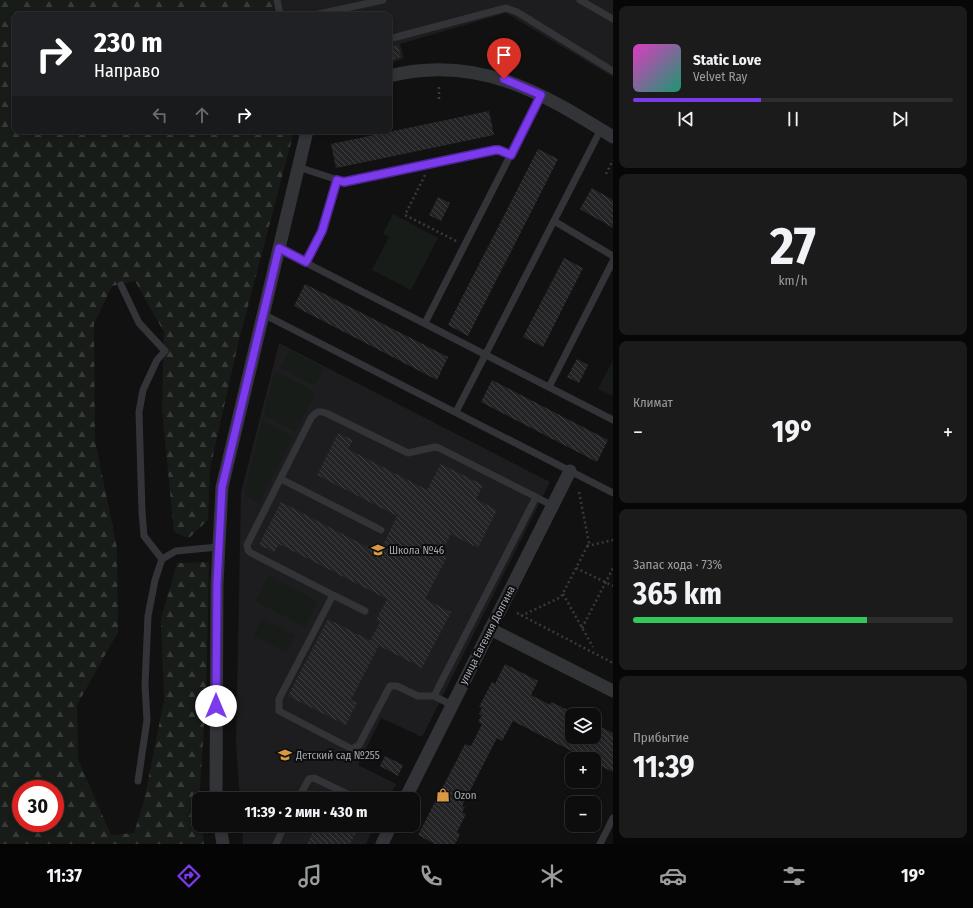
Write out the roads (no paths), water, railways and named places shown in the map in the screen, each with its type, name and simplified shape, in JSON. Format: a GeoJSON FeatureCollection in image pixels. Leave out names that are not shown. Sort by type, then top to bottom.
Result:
{"type":"FeatureCollection","features":[{"type":"Feature","properties":{"kind":"street"},"geometry":{"type":"LineString","coordinates":[[392,75],[423,70],[444,70],[479,73],[504,79],[541,95],[613,136]]}},
{"type":"Feature","properties":{"kind":"street"},"geometry":{"type":"LineString","coordinates":[[216,792],[218,547],[222,487],[306,134]]}},
{"type":"Feature","properties":{"kind":"street","name":"улица Евгения Долгина"},"geometry":{"type":"LineString","coordinates":[[408,792],[570,471]]}},
{"type":"Feature","properties":{"kind":"street"},"geometry":{"type":"LineString","coordinates":[[490,630],[613,691]]}},
{"type":"Feature","properties":{"kind":"street"},"geometry":{"type":"LineString","coordinates":[[221,832],[223,844]]}},
{"type":"Feature","properties":{"kind":"street"},"geometry":{"type":"LineString","coordinates":[[382,844],[388,832]]}},
{"type":"Feature","properties":{"kind":"lane"},"geometry":{"type":"LineString","coordinates":[[277,0],[279,12]]}},
{"type":"Feature","properties":{"kind":"lane"},"geometry":{"type":"LineString","coordinates":[[328,12],[383,0]]}},
{"type":"Feature","properties":{"kind":"lane"},"geometry":{"type":"LineString","coordinates":[[580,0],[613,19]]}},
{"type":"Feature","properties":{"kind":"lane"},"geometry":{"type":"LineString","coordinates":[[392,38],[506,8],[517,12],[613,71]]}},
{"type":"Feature","properties":{"kind":"lane"},"geometry":{"type":"LineString","coordinates":[[425,323],[541,95]]}},
{"type":"Feature","properties":{"kind":"lane"},"geometry":{"type":"LineString","coordinates":[[456,412],[601,129]]}},
{"type":"Feature","properties":{"kind":"lane"},"geometry":{"type":"LineString","coordinates":[[298,167],[344,182],[495,150],[511,155]]}},
{"type":"Feature","properties":{"kind":"lane"},"geometry":{"type":"LineString","coordinates":[[306,262],[322,231],[337,180]]}},
{"type":"Feature","properties":{"kind":"lane"},"geometry":{"type":"LineString","coordinates":[[554,221],[613,256]]}},
{"type":"Feature","properties":{"kind":"lane"},"geometry":{"type":"LineString","coordinates":[[279,248],[613,420]]}},
{"type":"Feature","properties":{"kind":"lane"},"geometry":{"type":"LineString","coordinates":[[549,387],[613,261]]}},
{"type":"Feature","properties":{"kind":"lane"},"geometry":{"type":"LineString","coordinates":[[121,285],[139,322],[164,351],[157,360],[143,390],[139,412],[144,536],[162,559]]}},
{"type":"Feature","properties":{"kind":"lane"},"geometry":{"type":"LineString","coordinates":[[263,314],[613,492]]}},
{"type":"Feature","properties":{"kind":"lane"},"geometry":{"type":"LineString","coordinates":[[365,611],[248,550],[248,541],[311,418],[315,413],[320,411],[408,453],[435,447],[439,448],[553,506]]}},
{"type":"Feature","properties":{"kind":"lane"},"geometry":{"type":"LineString","coordinates":[[280,479],[381,530]]}},
{"type":"Feature","properties":{"kind":"lane"},"geometry":{"type":"LineString","coordinates":[[434,696],[536,497]]}},
{"type":"Feature","properties":{"kind":"lane"},"geometry":{"type":"LineString","coordinates":[[138,782],[147,720],[145,684],[148,616],[155,580],[162,559],[176,551],[218,547]]}},
{"type":"Feature","properties":{"kind":"lane"},"geometry":{"type":"LineString","coordinates":[[333,594],[279,699],[279,711],[352,749],[359,745],[390,686],[397,686],[418,696],[434,696],[452,705]]}},
{"type":"Feature","properties":{"kind":"lane"},"geometry":{"type":"LineString","coordinates":[[302,792],[309,779],[314,778],[343,792]]}},
{"type":"Feature","properties":{"kind":"lane"},"geometry":{"type":"LineString","coordinates":[[600,844],[613,818]]}},
{"type":"Feature","properties":{"kind":"lane"},"geometry":{"type":"LineString","coordinates":[[276,844],[282,832]]}},
{"type":"Feature","properties":{"kind":"place","name":"Школа №46"},"geometry":{"type":"Point","coordinates":[378,550]}},
{"type":"Feature","properties":{"kind":"place","name":"Детский сад №255"},"geometry":{"type":"Point","coordinates":[285,755]}},
{"type":"Feature","properties":{"kind":"place","name":"Ozon"},"geometry":{"type":"Point","coordinates":[443,795]}}]}
